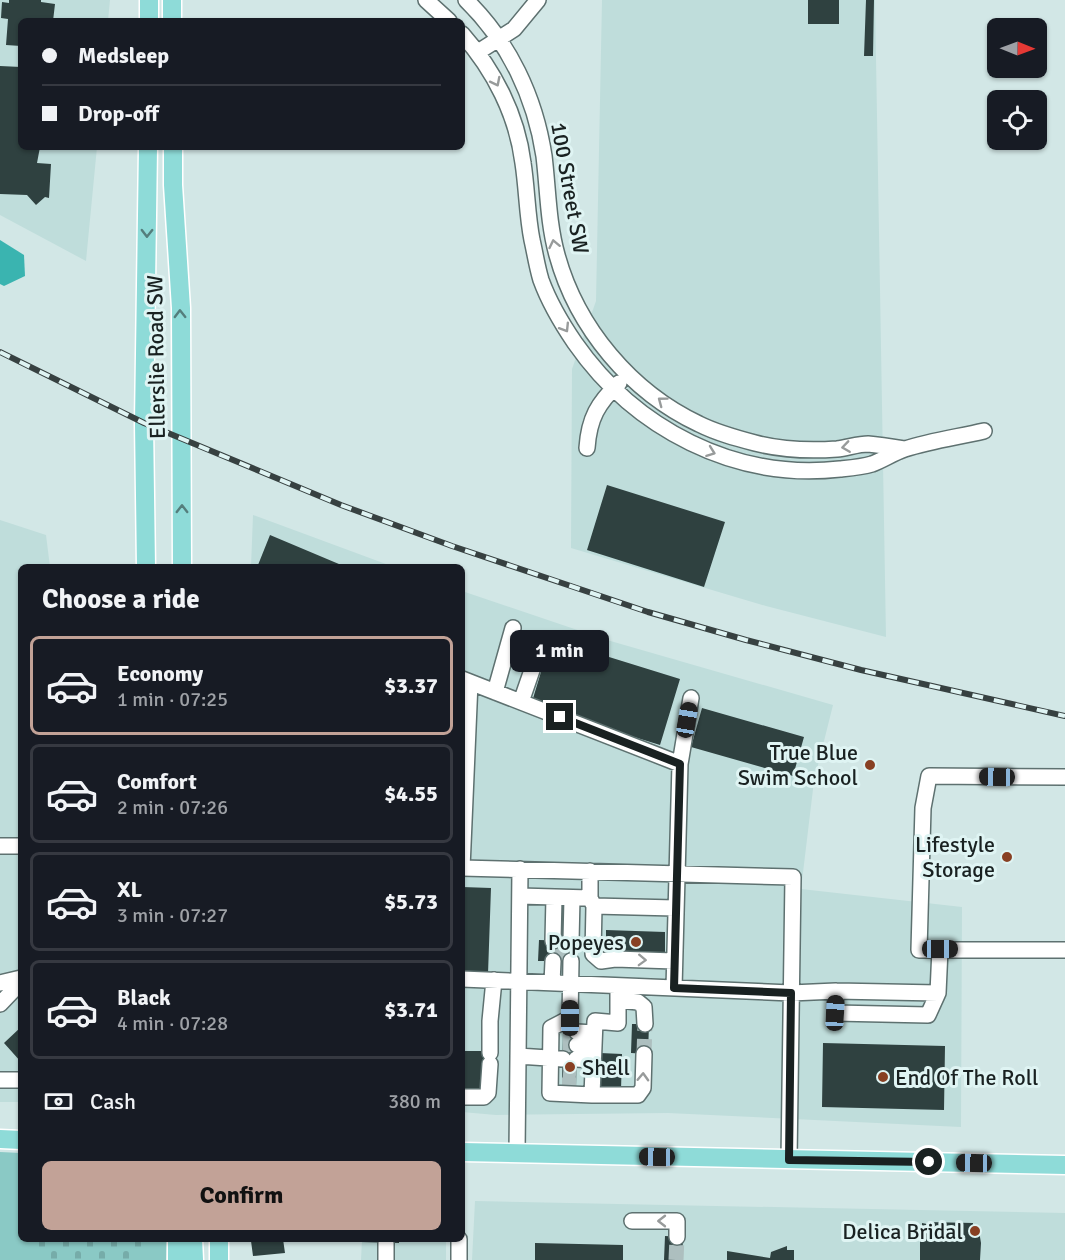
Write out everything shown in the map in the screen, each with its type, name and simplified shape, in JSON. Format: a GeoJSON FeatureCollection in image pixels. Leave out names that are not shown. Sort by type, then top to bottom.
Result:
{"type":"FeatureCollection","features":[{"type":"Feature","properties":{"kind":"main road"},"geometry":{"type":"LineString","coordinates":[[149,0],[149,18]]}},
{"type":"Feature","properties":{"kind":"main road"},"geometry":{"type":"LineString","coordinates":[[172,0],[172,18]]}},
{"type":"Feature","properties":{"kind":"main road","name":"Ellerslie Road SW"},"geometry":{"type":"LineString","coordinates":[[146,564],[144,423],[148,150]]}},
{"type":"Feature","properties":{"kind":"main road","name":"Ellerslie Road SW"},"geometry":{"type":"LineString","coordinates":[[173,150],[181,308],[182,564]]}},
{"type":"Feature","properties":{"kind":"main road"},"geometry":{"type":"LineString","coordinates":[[0,1139],[18,1140]]}},
{"type":"Feature","properties":{"kind":"main road"},"geometry":{"type":"LineString","coordinates":[[465,1152],[1065,1165]]}},
{"type":"Feature","properties":{"kind":"main road"},"geometry":{"type":"LineString","coordinates":[[177,1242],[177,1260]]}},
{"type":"Feature","properties":{"kind":"main road"},"geometry":{"type":"LineString","coordinates":[[193,1242],[194,1260]]}},
{"type":"Feature","properties":{"kind":"main road"},"geometry":{"type":"LineString","coordinates":[[219,1242],[219,1260]]}},
{"type":"Feature","properties":{"kind":"street"},"geometry":{"type":"LineString","coordinates":[[426,0],[446,18]]}},
{"type":"Feature","properties":{"kind":"street","name":"100 Street SW"},"geometry":{"type":"LineString","coordinates":[[466,0],[498,39],[523,82],[534,113],[544,156],[552,231],[565,280],[575,302],[599,342],[628,375],[661,401],[699,424],[758,444],[795,450],[867,444],[904,449]]}},
{"type":"Feature","properties":{"kind":"street"},"geometry":{"type":"LineString","coordinates":[[478,52],[514,29],[538,0]]}},
{"type":"Feature","properties":{"kind":"street","name":"100 Street SW"},"geometry":{"type":"LineString","coordinates":[[465,37],[478,52],[495,79],[515,129],[523,162],[532,239],[542,280],[569,334],[597,372],[612,389],[654,423],[686,442],[706,450],[749,464],[794,470],[840,469],[872,464],[904,449],[984,431]]}},
{"type":"Feature","properties":{"kind":"street"},"geometry":{"type":"LineString","coordinates":[[587,448],[591,419],[612,389],[628,375]]}},
{"type":"Feature","properties":{"kind":"street"},"geometry":{"type":"LineString","coordinates":[[495,692],[513,628]]}},
{"type":"Feature","properties":{"kind":"street"},"geometry":{"type":"LineString","coordinates":[[521,702],[540,647]]}},
{"type":"Feature","properties":{"kind":"street"},"geometry":{"type":"LineString","coordinates":[[465,727],[466,680],[680,764]]}},
{"type":"Feature","properties":{"kind":"street"},"geometry":{"type":"LineString","coordinates":[[674,988],[680,764],[691,698]]}},
{"type":"Feature","properties":{"kind":"street"},"geometry":{"type":"LineString","coordinates":[[1065,777],[929,776],[923,808],[919,950],[1065,950]]}},
{"type":"Feature","properties":{"kind":"street"},"geometry":{"type":"LineString","coordinates":[[0,846],[18,846]]}},
{"type":"Feature","properties":{"kind":"street"},"geometry":{"type":"LineString","coordinates":[[465,868],[793,877],[789,1160]]}},
{"type":"Feature","properties":{"kind":"street"},"geometry":{"type":"LineString","coordinates":[[517,1153],[520,869]]}},
{"type":"Feature","properties":{"kind":"street"},"geometry":{"type":"LineString","coordinates":[[590,871],[592,954],[596,959],[601,961],[615,959],[674,961]]}},
{"type":"Feature","properties":{"kind":"street"},"geometry":{"type":"LineString","coordinates":[[520,896],[563,897],[592,902],[675,908]]}},
{"type":"Feature","properties":{"kind":"street"},"geometry":{"type":"LineString","coordinates":[[562,941],[563,897]]}},
{"type":"Feature","properties":{"kind":"street"},"geometry":{"type":"LineString","coordinates":[[836,991],[835,1013],[928,1015],[938,993],[940,949]]}},
{"type":"Feature","properties":{"kind":"street"},"geometry":{"type":"LineString","coordinates":[[561,961],[564,1057],[550,1093],[593,1059],[618,1023],[618,993]]}},
{"type":"Feature","properties":{"kind":"street"},"geometry":{"type":"LineString","coordinates":[[465,979],[561,983],[618,993],[644,1007],[645,1024]]}},
{"type":"Feature","properties":{"kind":"street"},"geometry":{"type":"LineString","coordinates":[[0,983],[18,980]]}},
{"type":"Feature","properties":{"kind":"street"},"geometry":{"type":"LineString","coordinates":[[465,1097],[484,1097],[488,1093],[490,1021],[494,980]]}},
{"type":"Feature","properties":{"kind":"street"},"geometry":{"type":"LineString","coordinates":[[0,1004],[18,983]]}},
{"type":"Feature","properties":{"kind":"street"},"geometry":{"type":"LineString","coordinates":[[618,993],[674,988],[791,993],[836,991],[938,993]]}},
{"type":"Feature","properties":{"kind":"street"},"geometry":{"type":"LineString","coordinates":[[519,1056],[593,1059],[638,1095],[643,1088],[644,1054]]}},
{"type":"Feature","properties":{"kind":"street"},"geometry":{"type":"LineString","coordinates":[[564,1057],[593,1059]]}},
{"type":"Feature","properties":{"kind":"street"},"geometry":{"type":"LineString","coordinates":[[564,1057],[593,1059]]}},
{"type":"Feature","properties":{"kind":"street"},"geometry":{"type":"LineString","coordinates":[[0,1080],[18,1080]]}},
{"type":"Feature","properties":{"kind":"street"},"geometry":{"type":"LineString","coordinates":[[632,1221],[677,1221],[677,1237]]}},
{"type":"Feature","properties":{"kind":"street"},"geometry":{"type":"LineString","coordinates":[[459,1242],[459,1260]]}},
{"type":"Feature","properties":{"kind":"street"},"geometry":{"type":"LineString","coordinates":[[386,1243],[386,1260]]}},
{"type":"Feature","properties":{"kind":"shaded area"},"geometry":{"type":"Polygon","coordinates":[[[0,0],[110,0],[108,18],[18,18],[18,150],[97,150],[86,261],[0,215],[0,0]]]}},
{"type":"Feature","properties":{"kind":"shaded area"},"geometry":{"type":"Polygon","coordinates":[[[602,0],[875,0],[886,637],[766,606],[571,548],[572,369],[596,301],[602,0]]]}},
{"type":"Feature","properties":{"kind":"shaded area"},"geometry":{"type":"Polygon","coordinates":[[[0,240],[24,255],[25,276],[4,286],[0,284],[0,240]]]}},
{"type":"Feature","properties":{"kind":"shaded area"},"geometry":{"type":"Polygon","coordinates":[[[253,515],[386,564],[251,564],[253,515]]]}},
{"type":"Feature","properties":{"kind":"shaded area"},"geometry":{"type":"Polygon","coordinates":[[[0,520],[46,535],[50,564],[18,564],[18,1102],[0,1102],[0,520]]]}},
{"type":"Feature","properties":{"kind":"shaded area"},"geometry":{"type":"Polygon","coordinates":[[[465,592],[607,640],[833,705],[814,781],[801,889],[962,907],[961,1127],[668,1113],[496,1115],[465,1112],[465,592]]]}},
{"type":"Feature","properties":{"kind":"shaded area"},"geometry":{"type":"Polygon","coordinates":[[[475,1201],[1065,1213],[1065,1260],[472,1260],[475,1201]]]}},
{"type":"Feature","properties":{"kind":"shaded area"},"geometry":{"type":"Polygon","coordinates":[[[362,1242],[446,1242],[446,1260],[361,1260],[362,1242]]]}},
{"type":"Feature","properties":{"kind":"green space"},"geometry":{"type":"Polygon","coordinates":[[[0,1152],[18,1153],[18,1242],[167,1242],[166,1260],[0,1260],[0,1152]]]}},
{"type":"Feature","properties":{"kind":"green space"},"geometry":{"type":"Polygon","coordinates":[[[35,1242],[143,1242],[142,1260],[34,1260],[35,1242]]]}},
{"type":"Feature","properties":{"kind":"building"},"geometry":{"type":"Polygon","coordinates":[[[9,0],[41,0],[41,2],[55,4],[53,18],[18,18],[18,46],[6,45],[8,19],[1,18],[2,2],[9,3],[9,0]]]}},
{"type":"Feature","properties":{"kind":"building"},"geometry":{"type":"Polygon","coordinates":[[[808,0],[839,0],[839,24],[808,24],[808,0]]]}},
{"type":"Feature","properties":{"kind":"building"},"geometry":{"type":"Polygon","coordinates":[[[866,0],[874,0],[873,56],[864,56],[866,0]]]}},
{"type":"Feature","properties":{"kind":"building"},"geometry":{"type":"Polygon","coordinates":[[[0,66],[18,67],[18,150],[39,150],[37,163],[51,164],[49,198],[45,197],[36,205],[27,195],[0,194],[0,66]]]}},
{"type":"Feature","properties":{"kind":"building"},"geometry":{"type":"Polygon","coordinates":[[[607,485],[725,522],[704,587],[587,550],[607,485]]]}},
{"type":"Feature","properties":{"kind":"building"},"geometry":{"type":"Polygon","coordinates":[[[270,535],[339,564],[258,564],[270,535]]]}},
{"type":"Feature","properties":{"kind":"building"},"geometry":{"type":"Polygon","coordinates":[[[551,639],[680,679],[660,745],[531,705],[551,639]]]}},
{"type":"Feature","properties":{"kind":"building"},"geometry":{"type":"Polygon","coordinates":[[[702,708],[804,737],[793,776],[691,747],[702,708]]]}},
{"type":"Feature","properties":{"kind":"building"},"geometry":{"type":"Polygon","coordinates":[[[465,887],[491,888],[488,974],[465,973],[465,887]]]}},
{"type":"Feature","properties":{"kind":"building","name":"Popeyes"},"geometry":{"type":"Polygon","coordinates":[[[606,930],[665,932],[665,954],[606,953],[606,930]]]}},
{"type":"Feature","properties":{"kind":"building"},"geometry":{"type":"Polygon","coordinates":[[[539,940],[577,941],[576,961],[538,961],[539,940]]]}},
{"type":"Feature","properties":{"kind":"building"},"geometry":{"type":"Polygon","coordinates":[[[632,1024],[649,1024],[648,1054],[631,1053],[632,1024]]]}},
{"type":"Feature","properties":{"kind":"building","name":"Shell"},"geometry":{"type":"Polygon","coordinates":[[[563,1029],[577,1030],[576,1090],[562,1090],[563,1029]]]}},
{"type":"Feature","properties":{"kind":"building"},"geometry":{"type":"Polygon","coordinates":[[[18,1030],[18,1059],[4,1043],[18,1030]]]}},
{"type":"Feature","properties":{"kind":"building","name":"End Of The Roll"},"geometry":{"type":"Polygon","coordinates":[[[823,1043],[945,1046],[944,1110],[822,1107],[823,1043]]]}},
{"type":"Feature","properties":{"kind":"building"},"geometry":{"type":"Polygon","coordinates":[[[465,1051],[483,1051],[493,1064],[482,1064],[482,1088],[465,1088],[465,1051]]]}},
{"type":"Feature","properties":{"kind":"building"},"geometry":{"type":"Polygon","coordinates":[[[600,1053],[622,1054],[621,1090],[600,1090],[600,1053]]]}},
{"type":"Feature","properties":{"kind":"building"},"geometry":{"type":"Polygon","coordinates":[[[927,1222],[978,1225],[981,1243],[980,1260],[920,1260],[920,1228],[922,1228],[922,1223],[927,1224],[927,1222]]]}},
{"type":"Feature","properties":{"kind":"building"},"geometry":{"type":"Polygon","coordinates":[[[665,1236],[683,1237],[682,1260],[664,1260],[665,1236]]]}},
{"type":"Feature","properties":{"kind":"building"},"geometry":{"type":"Polygon","coordinates":[[[251,1242],[283,1242],[285,1253],[253,1256],[251,1242]]]}},
{"type":"Feature","properties":{"kind":"building"},"geometry":{"type":"Polygon","coordinates":[[[535,1243],[623,1245],[623,1260],[535,1260],[535,1243]]]}},
{"type":"Feature","properties":{"kind":"building"},"geometry":{"type":"Polygon","coordinates":[[[787,1246],[787,1250],[794,1250],[794,1260],[727,1260],[727,1251],[770,1258],[771,1252],[787,1246]]]}},
{"type":"Feature","properties":{"kind":"tunnel"},"geometry":{"type":"LineString","coordinates":[[561,941],[561,961]]}},
{"type":"Feature","properties":{"kind":"tunnel"},"geometry":{"type":"LineString","coordinates":[[644,1054],[645,1024]]}},
{"type":"Feature","properties":{"kind":"tunnel"},"geometry":{"type":"LineString","coordinates":[[563,1032],[577,1032]]}},
{"type":"Feature","properties":{"kind":"tunnel"},"geometry":{"type":"LineString","coordinates":[[563,1045],[577,1045]]}},
{"type":"Feature","properties":{"kind":"tunnel"},"geometry":{"type":"LineString","coordinates":[[563,1074],[576,1075]]}},
{"type":"Feature","properties":{"kind":"tunnel"},"geometry":{"type":"LineString","coordinates":[[562,1085],[576,1085]]}},
{"type":"Feature","properties":{"kind":"tunnel"},"geometry":{"type":"LineString","coordinates":[[676,1260],[677,1237]]}},
{"type":"Feature","properties":{"kind":"railway"},"geometry":{"type":"LineString","coordinates":[[0,352],[144,423],[341,505],[452,546],[648,612],[746,640],[861,670],[1065,716]]}},
{"type":"Feature","properties":{"kind":"place","name":"True Blue Swim School"},"geometry":{"type":"Point","coordinates":[870,765]}},
{"type":"Feature","properties":{"kind":"place","name":"Lifestyle Storage"},"geometry":{"type":"Point","coordinates":[1007,857]}},
{"type":"Feature","properties":{"kind":"place","name":"Popeyes"},"geometry":{"type":"Point","coordinates":[636,942]}},
{"type":"Feature","properties":{"kind":"place","name":"Shell"},"geometry":{"type":"Point","coordinates":[570,1067]}},
{"type":"Feature","properties":{"kind":"place","name":"End Of The Roll"},"geometry":{"type":"Point","coordinates":[883,1077]}},
{"type":"Feature","properties":{"kind":"place","name":"Delica Bridal"},"geometry":{"type":"Point","coordinates":[975,1231]}},
{"type":"Feature","properties":{"kind":"route"},"geometry":{"type":"LineString","coordinates":[[560,717],[680,764],[674,988],[791,993],[789,1160],[929,1162]]}}]}
